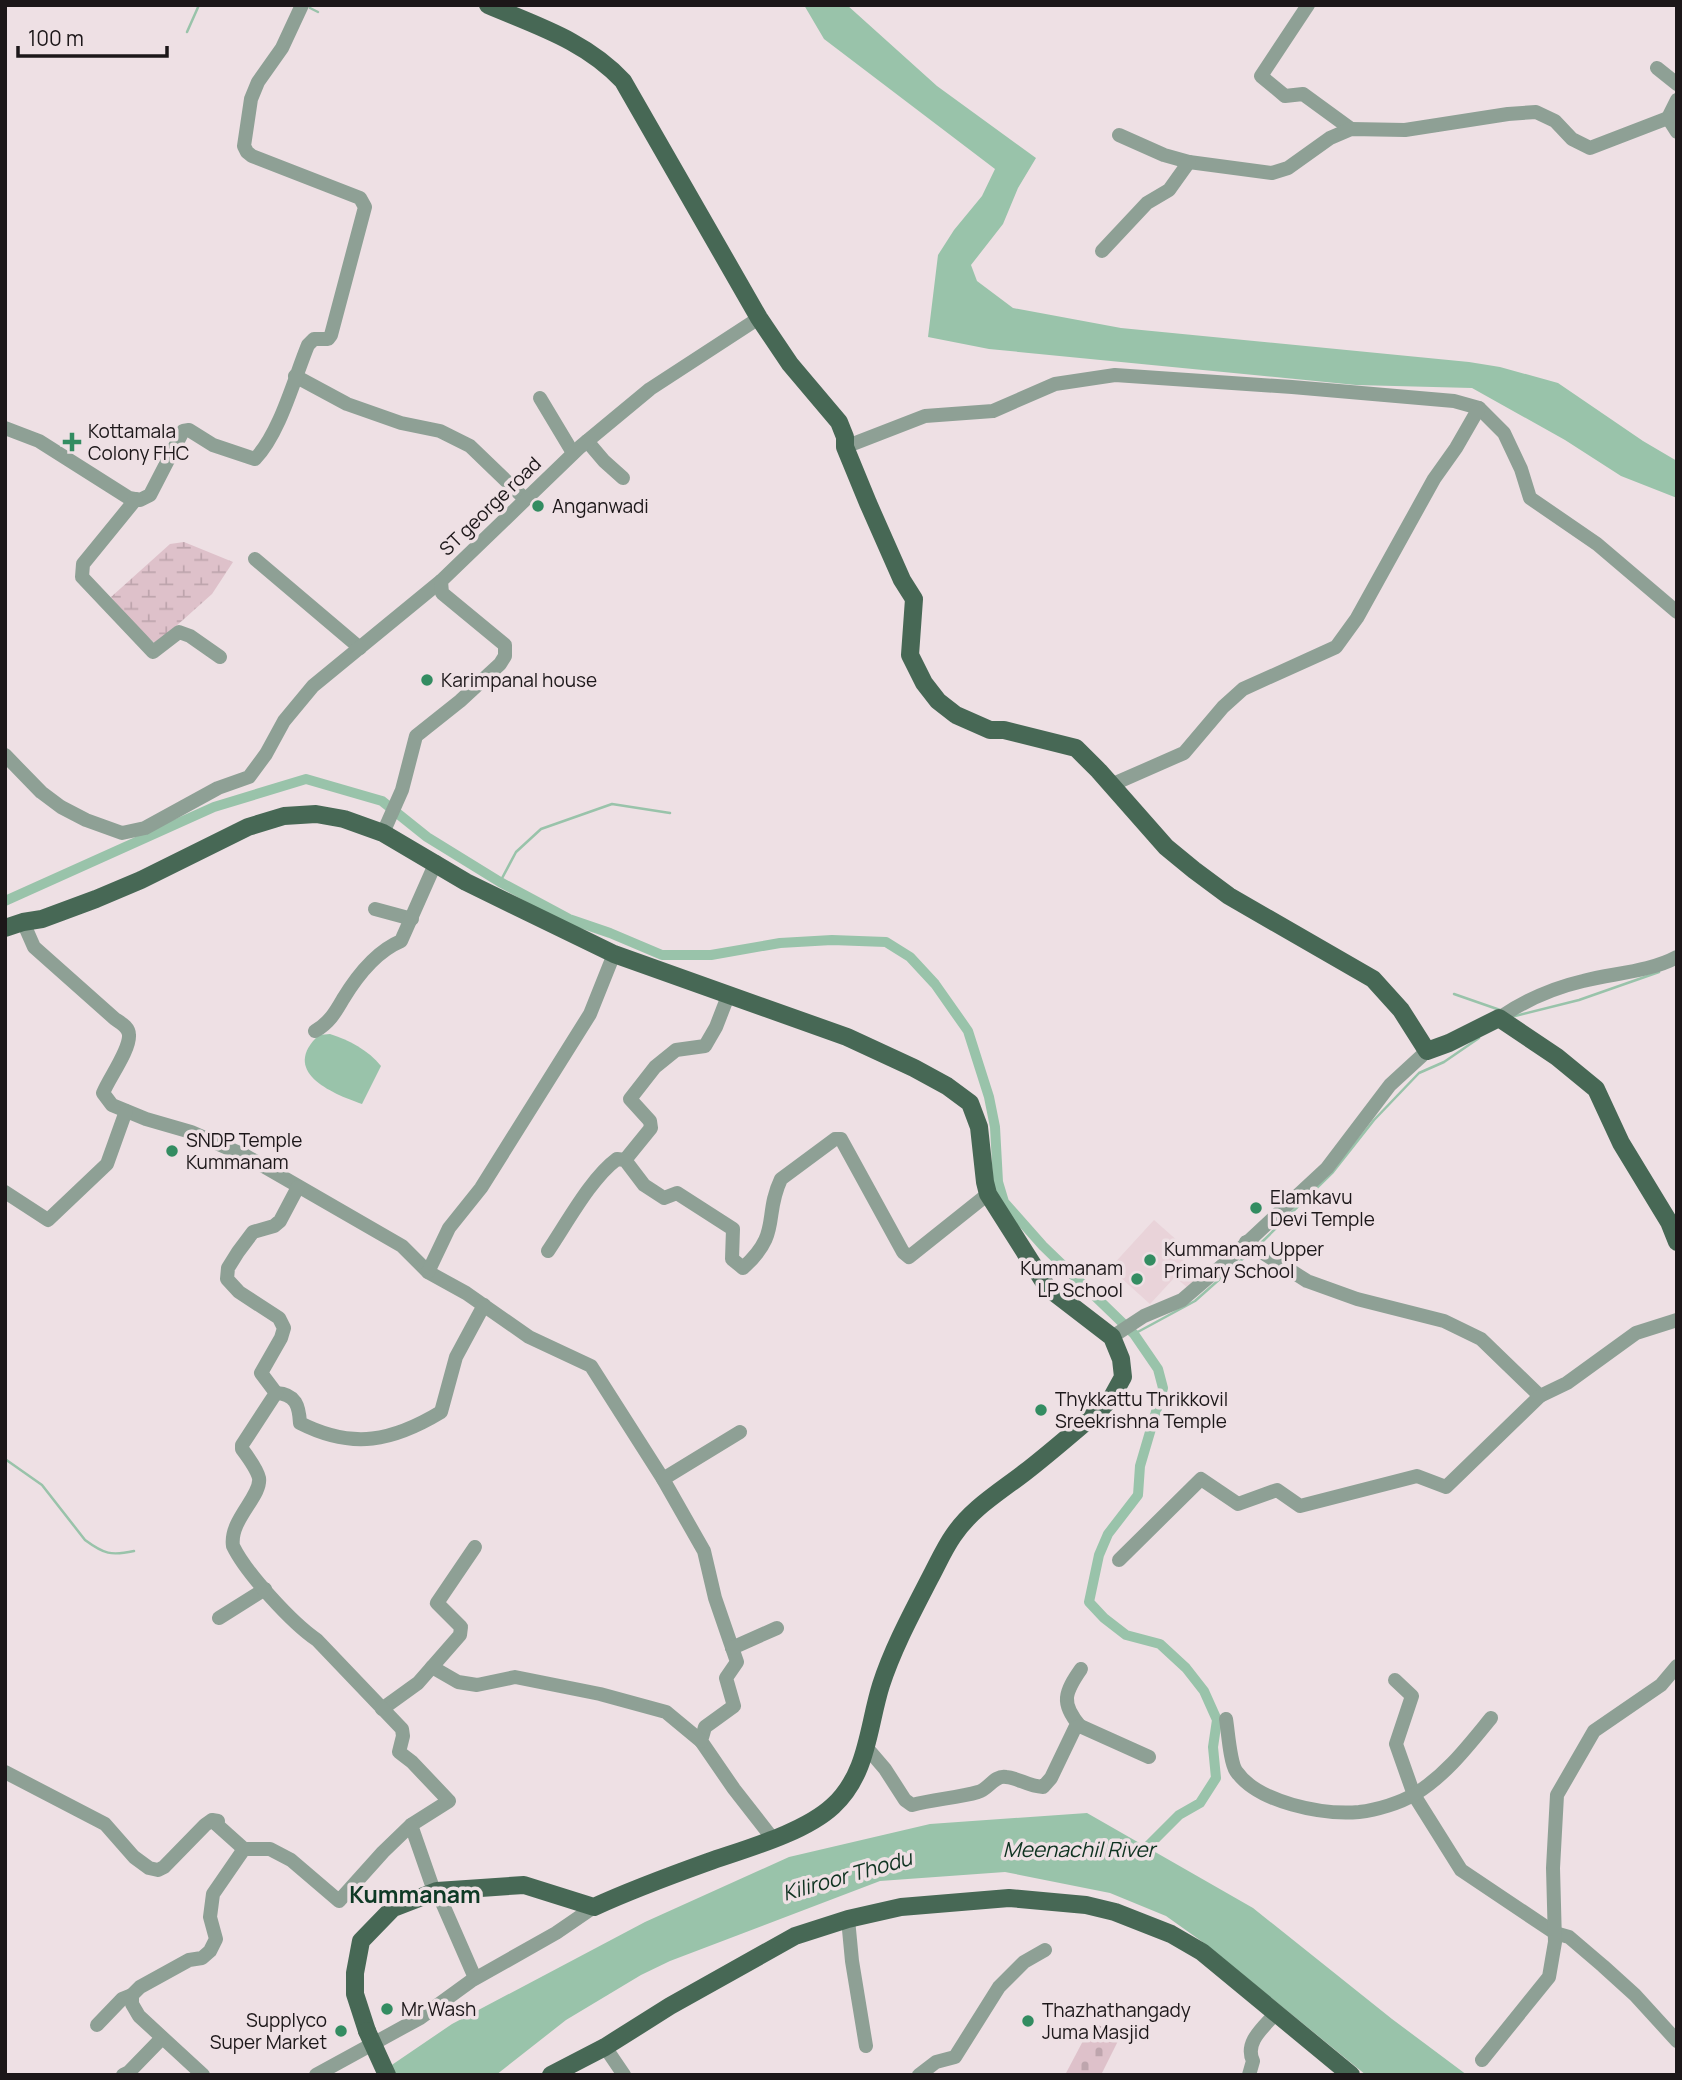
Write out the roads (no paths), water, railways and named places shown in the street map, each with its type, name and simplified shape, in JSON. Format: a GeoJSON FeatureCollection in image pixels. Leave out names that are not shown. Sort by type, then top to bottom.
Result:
{"type":"FeatureCollection","features":[{"type":"Feature","properties":{"kind":"main road"},"geometry":{"type":"LineString","coordinates":[[488,5],[582,46],[608,65],[623,81],[758,318],[790,364],[839,422],[845,437],[845,447],[902,580],[914,599],[910,655],[923,683],[938,701],[956,715],[990,730],[1004,730],[1076,748],[1166,847],[1229,896],[1373,979],[1401,1010],[1427,1051],[1504,1017],[1576,1070],[1596,1089],[1621,1143],[1669,1222],[1677,1242]]}},
{"type":"Feature","properties":{"kind":"main road"},"geometry":{"type":"LineString","coordinates":[[5,928],[42,919],[96,899],[248,827],[284,816],[316,814],[386,828],[466,882],[614,954],[847,1037],[947,1086],[970,1103],[979,1127],[988,1194],[1047,1287],[1116,1334],[1124,1369],[1123,1377],[1112,1396],[1101,1409],[1024,1473],[979,1506],[951,1538],[906,1623],[890,1661],[881,1686],[867,1748],[856,1774],[832,1807],[773,1839],[633,1889],[594,1907],[524,1885],[436,1891],[393,1908],[361,1941],[355,1972],[355,1994],[367,2031],[387,2075]]}},
{"type":"Feature","properties":{"kind":"main road"},"geometry":{"type":"LineString","coordinates":[[551,2075],[605,2047],[670,2006],[795,1936],[848,1919],[901,1907],[1009,1898],[1086,1905],[1171,1934],[1202,1952],[1351,2075]]}},
{"type":"Feature","properties":{"kind":"street"},"geometry":{"type":"LineString","coordinates":[[5,428],[39,441],[129,498],[136,499],[150,495],[183,431],[189,430],[213,445],[255,459],[264,449],[308,345],[314,339],[328,339],[331,335],[365,207],[360,198],[253,156],[244,146],[251,99],[258,82],[282,48],[302,5]]}},
{"type":"Feature","properties":{"kind":"street"},"geometry":{"type":"LineString","coordinates":[[1308,5],[1261,76],[1285,96],[1303,94],[1351,129]]}},
{"type":"Feature","properties":{"kind":"street"},"geometry":{"type":"LineString","coordinates":[[1657,68],[1677,84]]}},
{"type":"Feature","properties":{"kind":"street"},"geometry":{"type":"LineString","coordinates":[[1119,135],[1189,163],[1272,173],[1288,168],[1330,138],[1351,129],[1405,130],[1508,114],[1536,113],[1555,121],[1572,139],[1590,148],[1668,118],[1677,100]]}},
{"type":"Feature","properties":{"kind":"street"},"geometry":{"type":"LineString","coordinates":[[1668,118],[1677,132]]}},
{"type":"Feature","properties":{"kind":"street"},"geometry":{"type":"LineString","coordinates":[[1102,251],[1147,203],[1169,190],[1189,163]]}},
{"type":"Feature","properties":{"kind":"street","name":"ST george road"},"geometry":{"type":"LineString","coordinates":[[386,828],[402,790],[416,736],[460,701],[500,664],[505,656],[505,645],[442,593],[441,581],[587,441],[650,389],[758,318]]}},
{"type":"Feature","properties":{"kind":"street"},"geometry":{"type":"LineString","coordinates":[[845,447],[925,416],[993,411],[1055,384],[1115,375],[1454,401],[1479,408],[1504,433],[1521,469],[1530,498],[1597,544],[1677,612]]}},
{"type":"Feature","properties":{"kind":"street"},"geometry":{"type":"LineString","coordinates":[[295,376],[347,404],[401,423],[440,431],[470,446],[525,499]]}},
{"type":"Feature","properties":{"kind":"street"},"geometry":{"type":"LineString","coordinates":[[540,398],[573,453]]}},
{"type":"Feature","properties":{"kind":"street"},"geometry":{"type":"LineString","coordinates":[[1111,785],[1184,752],[1223,707],[1243,689],[1336,647],[1357,618],[1434,479],[1479,408]]}},
{"type":"Feature","properties":{"kind":"street"},"geometry":{"type":"LineString","coordinates":[[587,441],[623,478]]}},
{"type":"Feature","properties":{"kind":"street"},"geometry":{"type":"LineString","coordinates":[[136,499],[83,564],[82,577],[153,652],[179,632],[190,636],[220,657]]}},
{"type":"Feature","properties":{"kind":"street"},"geometry":{"type":"LineString","coordinates":[[255,559],[360,648]]}},
{"type":"Feature","properties":{"kind":"street"},"geometry":{"type":"LineString","coordinates":[[5,755],[41,792],[61,807],[86,820],[122,833],[145,828],[218,788],[249,777],[284,721],[313,686],[441,581]]}},
{"type":"Feature","properties":{"kind":"street"},"geometry":{"type":"LineString","coordinates":[[315,1031],[325,1026],[335,1014],[363,972],[387,947],[401,941],[436,862]]}},
{"type":"Feature","properties":{"kind":"street"},"geometry":{"type":"LineString","coordinates":[[375,909],[412,919]]}},
{"type":"Feature","properties":{"kind":"street"},"geometry":{"type":"LineString","coordinates":[[23,922],[34,947],[114,1019],[126,1026],[129,1035],[124,1052],[103,1093],[112,1105],[191,1132],[247,1156],[402,1246],[428,1272],[484,1305],[529,1337],[592,1366],[663,1479],[704,1551],[715,1598],[737,1662],[726,1678],[734,1706],[705,1727],[701,1741]]}},
{"type":"Feature","properties":{"kind":"street"},"geometry":{"type":"LineString","coordinates":[[428,1272],[449,1228],[481,1188],[590,1014],[614,954]]}},
{"type":"Feature","properties":{"kind":"street"},"geometry":{"type":"LineString","coordinates":[[1504,1017],[1543,994],[1579,982],[1659,966],[1677,957]]}},
{"type":"Feature","properties":{"kind":"street"},"geometry":{"type":"LineString","coordinates":[[625,1160],[651,1128],[650,1121],[630,1099],[655,1068],[676,1050],[705,1046],[728,996]]}},
{"type":"Feature","properties":{"kind":"street"},"geometry":{"type":"LineString","coordinates":[[1116,1334],[1144,1316],[1182,1300],[1246,1242],[1327,1168],[1390,1084],[1427,1051]]}},
{"type":"Feature","properties":{"kind":"street"},"geometry":{"type":"LineString","coordinates":[[5,1192],[48,1220],[107,1164],[126,1111]]}},
{"type":"Feature","properties":{"kind":"street"},"geometry":{"type":"LineString","coordinates":[[548,1251],[586,1193],[617,1159],[625,1160],[644,1185],[664,1198],[677,1193],[733,1229],[732,1259],[743,1268],[757,1255],[770,1234],[776,1188],[780,1179],[835,1139],[841,1139],[903,1252],[909,1257],[988,1194]]}},
{"type":"Feature","properties":{"kind":"street"},"geometry":{"type":"LineString","coordinates":[[298,1187],[280,1221],[274,1226],[253,1233],[228,1268],[228,1279],[239,1292],[279,1318],[284,1328],[261,1373],[276,1393],[292,1397],[299,1408],[300,1423],[344,1440],[372,1440],[415,1428],[441,1412],[456,1357],[484,1305]]}},
{"type":"Feature","properties":{"kind":"street"},"geometry":{"type":"LineString","coordinates":[[1246,1242],[1307,1281],[1357,1299],[1444,1321],[1481,1339],[1540,1396]]}},
{"type":"Feature","properties":{"kind":"street"},"geometry":{"type":"LineString","coordinates":[[1119,1560],[1201,1479],[1238,1504],[1277,1490],[1300,1506],[1418,1476],[1446,1487],[1540,1396],[1567,1384],[1636,1333],[1677,1320]]}},
{"type":"Feature","properties":{"kind":"street"},"geometry":{"type":"LineString","coordinates":[[5,1772],[105,1824],[134,1857],[149,1868],[158,1870],[164,1867],[183,1850],[193,1836],[212,1821],[218,1821],[215,1823],[244,1849],[270,1849],[291,1860],[339,1901],[411,1825],[449,1801],[399,1752],[402,1729],[317,1640],[283,1611],[236,1553],[232,1539],[235,1527],[259,1485],[258,1474],[242,1445],[276,1393]]}},
{"type":"Feature","properties":{"kind":"street"},"geometry":{"type":"LineString","coordinates":[[663,1479],[740,1432]]}},
{"type":"Feature","properties":{"kind":"street"},"geometry":{"type":"LineString","coordinates":[[382,1709],[418,1683],[455,1642],[461,1627],[438,1603],[475,1547]]}},
{"type":"Feature","properties":{"kind":"street"},"geometry":{"type":"LineString","coordinates":[[219,1618],[265,1588]]}},
{"type":"Feature","properties":{"kind":"street"},"geometry":{"type":"LineString","coordinates":[[732,1648],[777,1628]]}},
{"type":"Feature","properties":{"kind":"street"},"geometry":{"type":"LineString","coordinates":[[1482,2060],[1549,1977],[1555,1933],[1553,1868],[1557,1795],[1594,1731],[1661,1685],[1677,1665]]}},
{"type":"Feature","properties":{"kind":"street"},"geometry":{"type":"LineString","coordinates":[[432,1667],[458,1682],[477,1685],[515,1676],[666,1712],[701,1741],[773,1839]]}},
{"type":"Feature","properties":{"kind":"street"},"geometry":{"type":"LineString","coordinates":[[1081,1669],[1069,1686],[1066,1700],[1070,1715],[1080,1726],[1149,1757]]}},
{"type":"Feature","properties":{"kind":"street"},"geometry":{"type":"LineString","coordinates":[[1395,1679],[1412,1696],[1396,1744],[1414,1795],[1461,1870],[1555,1933],[1569,1937],[1604,1966],[1677,2041]]}},
{"type":"Feature","properties":{"kind":"street"},"geometry":{"type":"LineString","coordinates":[[1226,1719],[1235,1770],[1259,1793],[1319,1810],[1358,1812],[1385,1807],[1414,1795],[1456,1761],[1491,1718]]}},
{"type":"Feature","properties":{"kind":"street"},"geometry":{"type":"LineString","coordinates":[[867,1748],[885,1769],[905,1800],[912,1805],[980,1792],[997,1778],[1007,1777],[1030,1787],[1043,1787],[1051,1778],[1075,1728],[1080,1726]]}},
{"type":"Feature","properties":{"kind":"street"},"geometry":{"type":"LineString","coordinates":[[411,1825],[436,1891],[475,1978]]}},
{"type":"Feature","properties":{"kind":"street"},"geometry":{"type":"LineString","coordinates":[[97,2025],[122,1999],[132,1996],[140,1987],[188,1960],[202,1958],[210,1951],[216,1939],[210,1917],[212,1894],[244,1849]]}},
{"type":"Feature","properties":{"kind":"street"},"geometry":{"type":"LineString","coordinates":[[316,2075],[420,2018],[475,1978],[556,1933],[594,1907]]}},
{"type":"Feature","properties":{"kind":"street"},"geometry":{"type":"LineString","coordinates":[[848,1919],[866,2046]]}},
{"type":"Feature","properties":{"kind":"street"},"geometry":{"type":"LineString","coordinates":[[919,2075],[936,2062],[955,2057],[999,1987],[1024,1962],[1045,1950]]}},
{"type":"Feature","properties":{"kind":"street"},"geometry":{"type":"LineString","coordinates":[[132,1996],[132,2004],[139,2016],[203,2075]]}},
{"type":"Feature","properties":{"kind":"street"},"geometry":{"type":"LineString","coordinates":[[1249,2075],[1253,2061],[1249,2054],[1250,2045],[1276,2013]]}},
{"type":"Feature","properties":{"kind":"street"},"geometry":{"type":"LineString","coordinates":[[123,2075],[162,2038]]}},
{"type":"Feature","properties":{"kind":"street"},"geometry":{"type":"LineString","coordinates":[[605,2047],[624,2075]]}},
{"type":"Feature","properties":{"kind":"water"},"geometry":{"type":"Polygon","coordinates":[[[804,5],[847,5],[937,86],[1036,158],[1018,188],[1003,224],[971,265],[977,281],[1013,308],[1121,328],[1469,362],[1500,367],[1558,383],[1677,461],[1677,498],[1621,476],[1565,440],[1472,388],[1356,385],[989,349],[928,337],[938,255],[954,230],[982,196],[995,169],[824,39],[804,5]]]}},
{"type":"Feature","properties":{"kind":"water"},"geometry":{"type":"Polygon","coordinates":[[[330,1034],[358,1046],[381,1066],[362,1104],[324,1087],[307,1070],[305,1059],[308,1048],[319,1035],[330,1034]]]}},
{"type":"Feature","properties":{"kind":"water","name":"Meenachil River"},"geometry":{"type":"Polygon","coordinates":[[[1087,1813],[1253,1908],[1467,2075],[1366,2075],[1204,1943],[1166,1916],[1110,1893],[1005,1872],[880,1881],[670,1961],[641,1975],[566,2020],[496,2075],[377,2075],[452,2024],[645,1922],[789,1857],[930,1824],[1087,1813]]]}},
{"type":"Feature","properties":{"kind":"waterway"},"geometry":{"type":"LineString","coordinates":[[187,32],[199,5]]}},
{"type":"Feature","properties":{"kind":"waterway"},"geometry":{"type":"LineString","coordinates":[[310,8],[318,12]]}},
{"type":"Feature","properties":{"kind":"waterway"},"geometry":{"type":"LineString","coordinates":[[5,901],[214,807],[306,779],[382,801],[427,837],[500,882],[569,919],[662,955],[711,955],[780,943],[832,940],[886,942],[910,957],[935,984],[968,1031],[989,1097],[995,1127],[998,1182],[1004,1202],[1043,1246],[1134,1334],[1158,1369],[1163,1388],[1140,1466],[1138,1495],[1108,1534],[1099,1555],[1089,1602],[1126,1635],[1160,1644],[1186,1668],[1204,1691],[1217,1720],[1213,1747],[1216,1778],[1200,1803],[1179,1815],[1137,1857]]}},
{"type":"Feature","properties":{"kind":"waterway"},"geometry":{"type":"LineString","coordinates":[[500,882],[516,852],[541,829],[612,804],[670,813]]}},
{"type":"Feature","properties":{"kind":"waterway"},"geometry":{"type":"LineString","coordinates":[[1515,1016],[1579,1000],[1659,972]]}},
{"type":"Feature","properties":{"kind":"waterway"},"geometry":{"type":"LineString","coordinates":[[1454,994],[1500,1010]]}},
{"type":"Feature","properties":{"kind":"waterway"},"geometry":{"type":"LineString","coordinates":[[1262,1242],[1333,1172],[1374,1120],[1419,1073],[1444,1062],[1479,1038]]}},
{"type":"Feature","properties":{"kind":"waterway"},"geometry":{"type":"LineString","coordinates":[[1134,1334],[1195,1301],[1248,1254]]}},
{"type":"Feature","properties":{"kind":"waterway"},"geometry":{"type":"LineString","coordinates":[[5,1459],[42,1485],[85,1540],[108,1553],[134,1551]]}},
{"type":"Feature","properties":{"kind":"place","name":"Kottamala Colony FHC"},"geometry":{"type":"Point","coordinates":[72,442]}},
{"type":"Feature","properties":{"kind":"place","name":"Anganwadi"},"geometry":{"type":"Point","coordinates":[538,506]}},
{"type":"Feature","properties":{"kind":"place","name":"Karimpanal house"},"geometry":{"type":"Point","coordinates":[427,680]}},
{"type":"Feature","properties":{"kind":"place","name":"SNDP Temple Kummanam"},"geometry":{"type":"Point","coordinates":[172,1151]}},
{"type":"Feature","properties":{"kind":"place","name":"Elamkavu Devi Temple"},"geometry":{"type":"Point","coordinates":[1256,1208]}},
{"type":"Feature","properties":{"kind":"place","name":"Kummanam Upper Primary School"},"geometry":{"type":"Point","coordinates":[1150,1260]}},
{"type":"Feature","properties":{"kind":"place","name":"Kummanam LP School"},"geometry":{"type":"Point","coordinates":[1137,1279]}},
{"type":"Feature","properties":{"kind":"place","name":"Thykkattu Thrikkovil Sreekrishna Temple"},"geometry":{"type":"Point","coordinates":[1041,1410]}},
{"type":"Feature","properties":{"kind":"place","name":"Mr Wash"},"geometry":{"type":"Point","coordinates":[387,2009]}},
{"type":"Feature","properties":{"kind":"place","name":"Thazhathangady Juma Masjid"},"geometry":{"type":"Point","coordinates":[1028,2021]}},
{"type":"Feature","properties":{"kind":"place","name":"Supplyco Super Market"},"geometry":{"type":"Point","coordinates":[341,2031]}},
{"type":"Feature","properties":{"kind":"district","name":"Kummanam"},"geometry":{"type":"Point","coordinates":[415,1894]}},
{"type":"Feature","properties":{"kind":"water label","name":"Kiliroor Thodu"},"geometry":{"type":"Point","coordinates":[847,1875]}}]}
